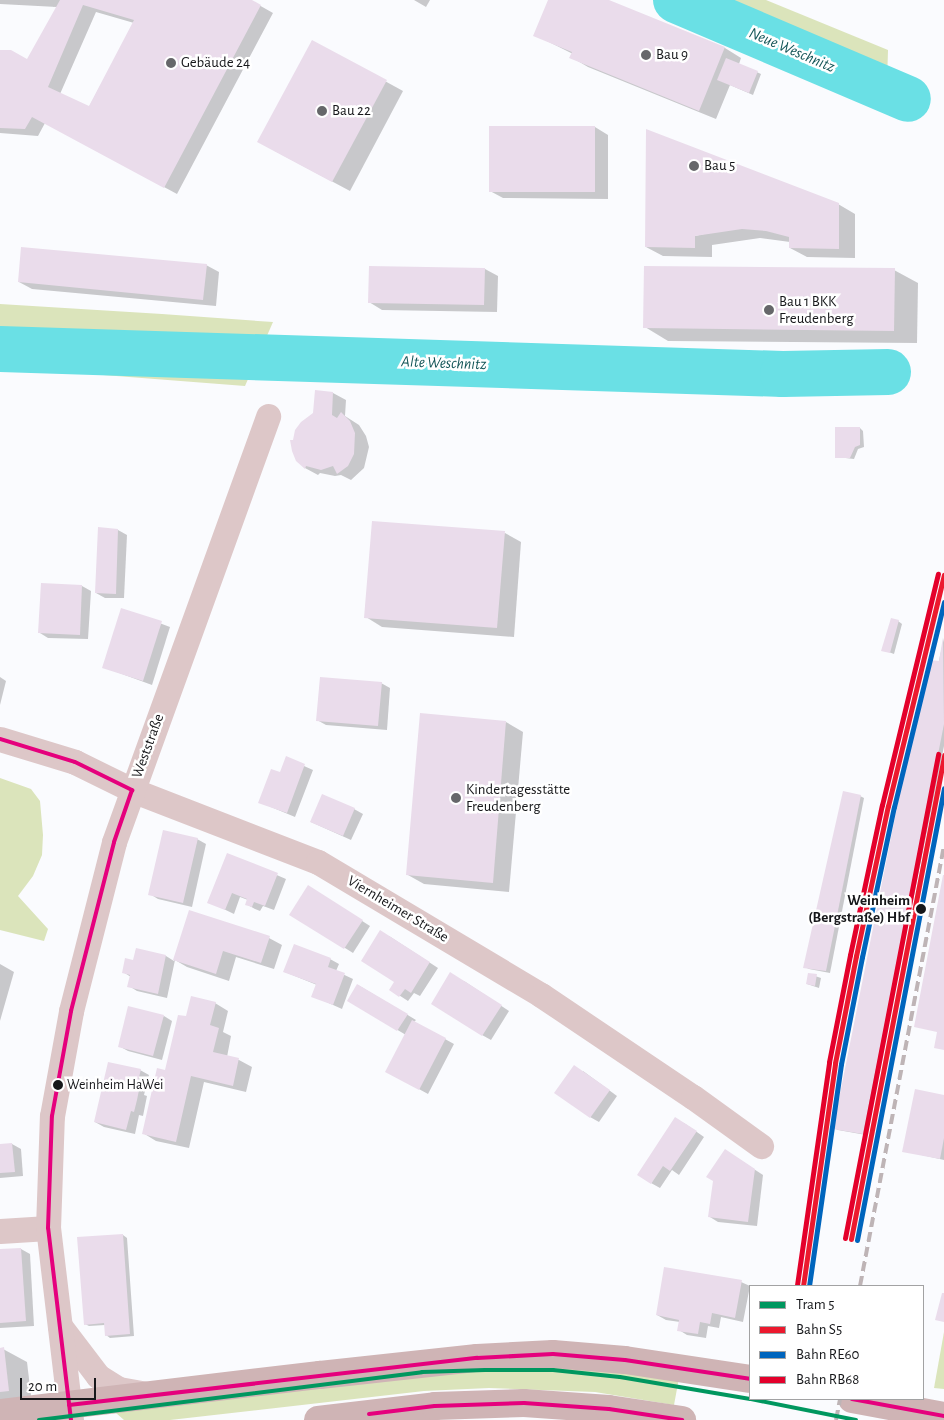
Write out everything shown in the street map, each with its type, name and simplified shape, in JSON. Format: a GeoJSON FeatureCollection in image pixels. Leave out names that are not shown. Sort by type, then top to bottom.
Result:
{"type":"FeatureCollection","features":[{"type":"Feature","properties":{"kind":"main road"},"geometry":{"type":"LineString","coordinates":[[0,1413],[70,1413],[150,1395],[467,1359],[554,1354],[625,1360],[749,1379]]}},
{"type":"Feature","properties":{"kind":"main road"},"geometry":{"type":"LineString","coordinates":[[857,1400],[933,1414]]}},
{"type":"Feature","properties":{"kind":"main road"},"geometry":{"type":"LineString","coordinates":[[318,1420],[435,1413],[524,1403],[608,1409],[682,1420]]}},
{"type":"Feature","properties":{"kind":"street","name":"Weststraße"},"geometry":{"type":"LineString","coordinates":[[70,1413],[48,1228],[52,1116],[71,1011],[114,842],[268,416]]}},
{"type":"Feature","properties":{"kind":"street","name":"Viernheimer Straße"},"geometry":{"type":"LineString","coordinates":[[0,739],[75,762],[132,790],[318,862],[541,995],[693,1097],[761,1146]]}},
{"type":"Feature","properties":{"kind":"street"},"geometry":{"type":"LineString","coordinates":[[0,1231],[48,1228]]}},
{"type":"Feature","properties":{"kind":"street"},"geometry":{"type":"LineString","coordinates":[[59,1324],[98,1376],[119,1389],[150,1395]]}},
{"type":"Feature","properties":{"kind":"green space"},"geometry":{"type":"Polygon","coordinates":[[[697,0],[766,0],[888,50],[887,84],[697,0]]]}},
{"type":"Feature","properties":{"kind":"green space"},"geometry":{"type":"Polygon","coordinates":[[[0,304],[273,322],[245,386],[0,367],[0,304]]]}},
{"type":"Feature","properties":{"kind":"green space"},"geometry":{"type":"Polygon","coordinates":[[[0,778],[31,789],[40,801],[43,835],[42,855],[33,876],[18,896],[48,929],[44,941],[0,930],[0,778]]]}},
{"type":"Feature","properties":{"kind":"green space"},"geometry":{"type":"Polygon","coordinates":[[[944,1332],[944,1389],[934,1388],[944,1332]]]}},
{"type":"Feature","properties":{"kind":"green space"},"geometry":{"type":"Polygon","coordinates":[[[553,1365],[679,1378],[674,1405],[595,1392],[489,1388],[424,1391],[170,1420],[124,1420],[116,1413],[100,1415],[423,1367],[553,1365]]]}},
{"type":"Feature","properties":{"kind":"building","name":"Gebäude 24"},"geometry":{"type":"Polygon","coordinates":[[[60,0],[252,0],[261,5],[164,188],[32,117],[25,129],[0,128],[0,50],[11,50],[27,59],[60,0]],[[83,5],[48,87],[89,106],[134,20],[83,5]]]}},
{"type":"Feature","properties":{"kind":"building","name":"Bau 9"},"geometry":{"type":"Polygon","coordinates":[[[548,0],[609,0],[725,47],[699,111],[569,58],[572,52],[533,36],[548,0]]]}},
{"type":"Feature","properties":{"kind":"building","name":"Bau 22"},"geometry":{"type":"Polygon","coordinates":[[[312,40],[387,80],[332,182],[257,142],[312,40]]]}},
{"type":"Feature","properties":{"kind":"building"},"geometry":{"type":"Polygon","coordinates":[[[726,58],[758,71],[749,93],[717,80],[726,58]]]}},
{"type":"Feature","properties":{"kind":"building"},"geometry":{"type":"Polygon","coordinates":[[[489,126],[595,126],[595,192],[489,192],[489,126]]]}},
{"type":"Feature","properties":{"kind":"building","name":"Bau 5"},"geometry":{"type":"Polygon","coordinates":[[[646,129],[839,203],[839,249],[789,248],[789,237],[766,231],[742,229],[695,236],[695,248],[645,247],[646,129]]]}},
{"type":"Feature","properties":{"kind":"building"},"geometry":{"type":"Polygon","coordinates":[[[21,247],[207,264],[203,300],[18,282],[21,247]]]}},
{"type":"Feature","properties":{"kind":"building"},"geometry":{"type":"Polygon","coordinates":[[[369,266],[485,268],[484,305],[368,303],[369,266]]]}},
{"type":"Feature","properties":{"kind":"building","name":"Bau 1 BKK Freudenberg"},"geometry":{"type":"Polygon","coordinates":[[[644,266],[895,268],[894,331],[643,328],[644,266]]]}},
{"type":"Feature","properties":{"kind":"building"},"geometry":{"type":"Polygon","coordinates":[[[315,390],[333,392],[332,415],[337,418],[341,412],[350,421],[355,433],[354,454],[348,466],[337,474],[333,466],[321,470],[306,466],[305,469],[296,461],[292,451],[290,440],[293,440],[295,430],[301,422],[313,413],[315,390]]]}},
{"type":"Feature","properties":{"kind":"building"},"geometry":{"type":"Polygon","coordinates":[[[835,427],[860,427],[860,445],[855,447],[850,458],[835,458],[835,427]]]}},
{"type":"Feature","properties":{"kind":"building"},"geometry":{"type":"Polygon","coordinates":[[[372,521],[505,531],[497,628],[364,618],[372,521]]]}},
{"type":"Feature","properties":{"kind":"building"},"geometry":{"type":"Polygon","coordinates":[[[98,527],[118,529],[116,594],[95,593],[98,527]]]}},
{"type":"Feature","properties":{"kind":"building"},"geometry":{"type":"Polygon","coordinates":[[[41,583],[82,585],[80,635],[38,633],[41,583]]]}},
{"type":"Feature","properties":{"kind":"building"},"geometry":{"type":"Polygon","coordinates":[[[121,608],[162,621],[143,681],[102,668],[121,608]]]}},
{"type":"Feature","properties":{"kind":"building"},"geometry":{"type":"Polygon","coordinates":[[[891,618],[899,620],[890,653],[881,651],[891,618]]]}},
{"type":"Feature","properties":{"kind":"building"},"geometry":{"type":"Polygon","coordinates":[[[943,637],[944,724],[863,1134],[833,1129],[904,772],[930,660],[939,661],[943,637]]]}},
{"type":"Feature","properties":{"kind":"building"},"geometry":{"type":"Polygon","coordinates":[[[320,677],[382,682],[378,726],[316,721],[320,677]]]}},
{"type":"Feature","properties":{"kind":"building","name":"Kindertagesstätte Freudenberg"},"geometry":{"type":"Polygon","coordinates":[[[420,713],[506,721],[493,883],[406,875],[420,713]]]}},
{"type":"Feature","properties":{"kind":"building"},"geometry":{"type":"Polygon","coordinates":[[[286,756],[305,764],[287,813],[258,803],[271,769],[280,772],[286,756]]]}},
{"type":"Feature","properties":{"kind":"building"},"geometry":{"type":"Polygon","coordinates":[[[843,791],[861,795],[826,971],[803,968],[843,791]]]}},
{"type":"Feature","properties":{"kind":"building"},"geometry":{"type":"Polygon","coordinates":[[[322,794],[355,808],[343,836],[310,822],[322,794]]]}},
{"type":"Feature","properties":{"kind":"building"},"geometry":{"type":"Polygon","coordinates":[[[163,830],[198,838],[183,903],[148,895],[163,830]]]}},
{"type":"Feature","properties":{"kind":"building"},"geometry":{"type":"Polygon","coordinates":[[[227,853],[278,873],[265,906],[254,902],[252,907],[245,905],[247,899],[232,893],[225,910],[207,903],[227,853]]]}},
{"type":"Feature","properties":{"kind":"building"},"geometry":{"type":"Polygon","coordinates":[[[943,875],[944,1050],[934,1048],[937,1032],[914,1027],[943,875]]]}},
{"type":"Feature","properties":{"kind":"building"},"geometry":{"type":"Polygon","coordinates":[[[308,885],[363,920],[344,949],[289,915],[308,885]]]}},
{"type":"Feature","properties":{"kind":"building"},"geometry":{"type":"Polygon","coordinates":[[[189,910],[270,936],[261,963],[223,951],[216,974],[173,960],[189,910]]]}},
{"type":"Feature","properties":{"kind":"building"},"geometry":{"type":"Polygon","coordinates":[[[380,930],[430,962],[411,993],[405,989],[399,997],[389,990],[394,982],[361,961],[380,930]]]}},
{"type":"Feature","properties":{"kind":"building"},"geometry":{"type":"Polygon","coordinates":[[[294,944],[331,958],[328,967],[345,973],[333,1005],[311,997],[316,984],[283,972],[294,944]]]}},
{"type":"Feature","properties":{"kind":"building"},"geometry":{"type":"Polygon","coordinates":[[[136,948],[166,955],[158,994],[127,987],[130,975],[122,973],[125,958],[133,960],[136,948]]]}},
{"type":"Feature","properties":{"kind":"building"},"geometry":{"type":"Polygon","coordinates":[[[450,972],[502,1005],[482,1036],[431,1004],[450,972]]]}},
{"type":"Feature","properties":{"kind":"building"},"geometry":{"type":"Polygon","coordinates":[[[808,973],[817,974],[815,986],[806,984],[808,973]]]}},
{"type":"Feature","properties":{"kind":"building"},"geometry":{"type":"Polygon","coordinates":[[[357,984],[408,1014],[397,1031],[347,1001],[357,984]]]}},
{"type":"Feature","properties":{"kind":"building"},"geometry":{"type":"Polygon","coordinates":[[[191,996],[216,1002],[210,1025],[219,1028],[213,1052],[239,1058],[233,1086],[191,1076],[176,1142],[142,1134],[157,1068],[165,1070],[178,1015],[186,1016],[191,996]]]}},
{"type":"Feature","properties":{"kind":"building"},"geometry":{"type":"Polygon","coordinates":[[[128,1006],[164,1015],[153,1056],[118,1047],[128,1006]]]}},
{"type":"Feature","properties":{"kind":"building"},"geometry":{"type":"Polygon","coordinates":[[[412,1020],[446,1038],[419,1090],[385,1072],[412,1020]]]}},
{"type":"Feature","properties":{"kind":"building"},"geometry":{"type":"Polygon","coordinates":[[[108,1062],[141,1069],[136,1090],[139,1090],[137,1100],[134,1112],[131,1111],[126,1130],[94,1122],[108,1062]]]}},
{"type":"Feature","properties":{"kind":"building"},"geometry":{"type":"Polygon","coordinates":[[[574,1065],[610,1090],[590,1118],[554,1093],[574,1065]]]}},
{"type":"Feature","properties":{"kind":"building"},"geometry":{"type":"Polygon","coordinates":[[[915,1089],[944,1095],[944,1138],[940,1159],[902,1152],[915,1089]]]}},
{"type":"Feature","properties":{"kind":"building"},"geometry":{"type":"Polygon","coordinates":[[[675,1117],[697,1131],[670,1171],[663,1166],[651,1184],[637,1175],[675,1117]]]}},
{"type":"Feature","properties":{"kind":"building"},"geometry":{"type":"Polygon","coordinates":[[[12,1143],[15,1172],[0,1173],[0,1144],[12,1143]]]}},
{"type":"Feature","properties":{"kind":"building"},"geometry":{"type":"Polygon","coordinates":[[[725,1149],[755,1169],[748,1222],[708,1217],[713,1181],[706,1177],[725,1149]]]}},
{"type":"Feature","properties":{"kind":"building"},"geometry":{"type":"Polygon","coordinates":[[[123,1234],[130,1334],[105,1336],[104,1323],[84,1325],[77,1237],[123,1234]]]}},
{"type":"Feature","properties":{"kind":"building"},"geometry":{"type":"Polygon","coordinates":[[[21,1248],[26,1321],[0,1323],[0,1249],[21,1248]]]}},
{"type":"Feature","properties":{"kind":"building"},"geometry":{"type":"Polygon","coordinates":[[[664,1267],[742,1280],[735,1318],[712,1313],[710,1324],[700,1322],[698,1334],[677,1331],[679,1320],[656,1315],[664,1267]]]}},
{"type":"Feature","properties":{"kind":"building"},"geometry":{"type":"Polygon","coordinates":[[[942,1293],[944,1293],[944,1322],[935,1320],[942,1293]]]}},
{"type":"Feature","properties":{"kind":"building"},"geometry":{"type":"Polygon","coordinates":[[[4,1347],[9,1391],[0,1392],[0,1348],[4,1347]]]}},
{"type":"Feature","properties":{"kind":"waterway","name":"Neue Weschnitz"},"geometry":{"type":"LineString","coordinates":[[676,0],[908,99]]}},
{"type":"Feature","properties":{"kind":"waterway","name":"Alte Weschnitz"},"geometry":{"type":"LineString","coordinates":[[0,349],[783,374],[888,372]]}},
{"type":"Feature","properties":{"kind":"railway"},"geometry":{"type":"LineString","coordinates":[[860,1285],[944,846]]}},
{"type":"Feature","properties":{"kind":"railway"},"geometry":{"type":"LineString","coordinates":[[836,1420],[840,1400]]}},
{"type":"Feature","properties":{"kind":"tram line","name":"5"},"geometry":{"type":"LineString","coordinates":[[39,1420],[422,1372],[485,1370],[553,1370],[620,1377],[749,1399]]}},
{"type":"Feature","properties":{"kind":"tram line","name":"5"},"geometry":{"type":"LineString","coordinates":[[756,1400],[856,1420]]}},
{"type":"Feature","properties":{"kind":"rail line","name":"RB68"},"geometry":{"type":"LineString","coordinates":[[797,1285],[829,1062],[850,955],[882,805],[938,574]]}},
{"type":"Feature","properties":{"kind":"rail line","name":"S5"},"geometry":{"type":"LineString","coordinates":[[803,1285],[835,1063],[856,956],[888,806],[944,575]]}},
{"type":"Feature","properties":{"kind":"rail line","name":"RE60"},"geometry":{"type":"LineString","coordinates":[[809,1285],[841,1064],[862,957],[894,807],[944,602]]}},
{"type":"Feature","properties":{"kind":"rail line","name":"RB68"},"geometry":{"type":"LineString","coordinates":[[845,1238],[938,754]]}},
{"type":"Feature","properties":{"kind":"rail line","name":"S5"},"geometry":{"type":"LineString","coordinates":[[851,1239],[944,755]]}},
{"type":"Feature","properties":{"kind":"rail line","name":"RE60"},"geometry":{"type":"LineString","coordinates":[[857,1240],[944,788]]}},
{"type":"Feature","properties":{"kind":"transit line"},"geometry":{"type":"LineString","coordinates":[[0,739],[75,762],[132,790]]}},
{"type":"Feature","properties":{"kind":"transit line"},"geometry":{"type":"LineString","coordinates":[[71,1420],[48,1228],[52,1116],[71,1011],[114,842],[132,790]]}},
{"type":"Feature","properties":{"kind":"transit line"},"geometry":{"type":"LineString","coordinates":[[69,1405],[477,1358],[553,1354],[625,1360],[749,1379]]}},
{"type":"Feature","properties":{"kind":"transit line"},"geometry":{"type":"LineString","coordinates":[[857,1400],[944,1416]]}},
{"type":"Feature","properties":{"kind":"transit line"},"geometry":{"type":"LineString","coordinates":[[369,1414],[435,1406],[524,1403],[609,1409],[682,1420]]}},
{"type":"Feature","properties":{"kind":"place","name":"Bau 9"},"geometry":{"type":"Point","coordinates":[646,55]}},
{"type":"Feature","properties":{"kind":"place","name":"Gebäude 24"},"geometry":{"type":"Point","coordinates":[171,63]}},
{"type":"Feature","properties":{"kind":"place","name":"Bau 22"},"geometry":{"type":"Point","coordinates":[322,111]}},
{"type":"Feature","properties":{"kind":"place","name":"Bau 5"},"geometry":{"type":"Point","coordinates":[694,166]}},
{"type":"Feature","properties":{"kind":"place","name":"Bau 1 BKK Freudenberg"},"geometry":{"type":"Point","coordinates":[769,310]}},
{"type":"Feature","properties":{"kind":"place","name":"Kindertagesstätte Freudenberg"},"geometry":{"type":"Point","coordinates":[456,798]}},
{"type":"Feature","properties":{"kind":"place","name":"Weinheim (Bergstraße) Hbf"},"geometry":{"type":"Point","coordinates":[921,909]}},
{"type":"Feature","properties":{"kind":"place","name":"Weinheim HaWei"},"geometry":{"type":"Point","coordinates":[58,1085]}}]}
